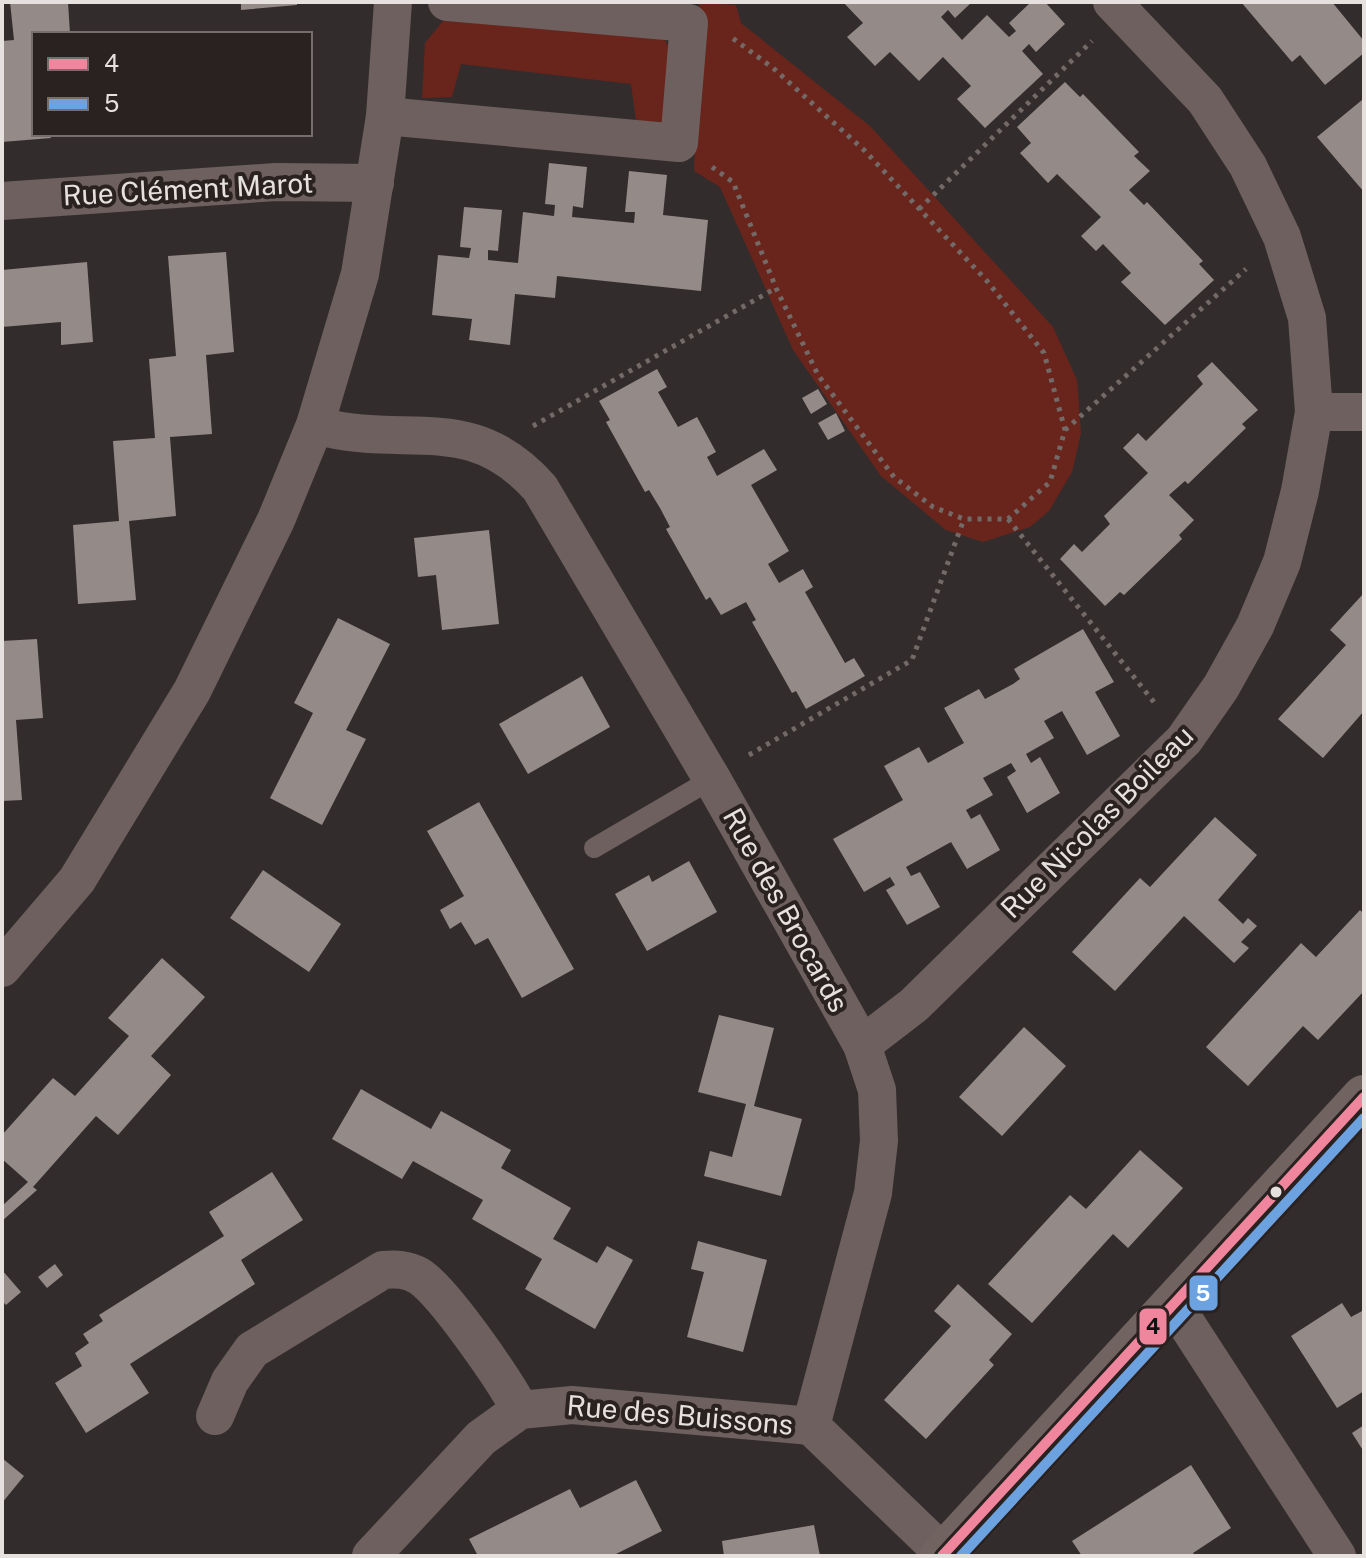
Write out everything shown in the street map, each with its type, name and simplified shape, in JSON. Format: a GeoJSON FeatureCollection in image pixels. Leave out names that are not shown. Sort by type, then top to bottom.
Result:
{"type":"FeatureCollection","features":[{"type":"Feature","properties":{"kind":"street"},"geometry":{"type":"LineString","coordinates":[[2,968],[77,880],[192,691],[276,520],[315,425],[360,274],[385,116],[393,2]]}},
{"type":"Feature","properties":{"kind":"street"},"geometry":{"type":"LineString","coordinates":[[385,116],[679,143],[689,23],[447,2]]}},
{"type":"Feature","properties":{"kind":"street","name":"Rue Nicolas Boileau"},"geometry":{"type":"LineString","coordinates":[[862,1045],[914,1005],[1184,740],[1221,687],[1255,626],[1282,562],[1314,412],[1307,318],[1282,237],[1248,166],[1205,100],[1117,7]]}},
{"type":"Feature","properties":{"kind":"street","name":"Rue Clément Marot"},"geometry":{"type":"LineString","coordinates":[[2,201],[276,182],[375,183]]}},
{"type":"Feature","properties":{"kind":"street"},"geometry":{"type":"LineString","coordinates":[[1314,412],[1364,412]]}},
{"type":"Feature","properties":{"kind":"street","name":"Rue des Brocards"},"geometry":{"type":"LineString","coordinates":[[315,425],[344,434],[465,438],[499,451],[520,465],[540,488],[712,779],[862,1045],[877,1090],[879,1141],[873,1193],[811,1426]]}},
{"type":"Feature","properties":{"kind":"street"},"geometry":{"type":"LineString","coordinates":[[811,1426],[943,1555],[1364,1097]]}},
{"type":"Feature","properties":{"kind":"street"},"geometry":{"type":"LineString","coordinates":[[215,1416],[230,1381],[252,1350],[383,1270],[400,1269],[430,1285],[509,1388],[520,1410],[481,1438],[371,1556]]}},
{"type":"Feature","properties":{"kind":"street"},"geometry":{"type":"LineString","coordinates":[[1175,1306],[1337,1556]]}},
{"type":"Feature","properties":{"kind":"street","name":"Rue des Buissons"},"geometry":{"type":"LineString","coordinates":[[520,1410],[572,1405],[811,1426]]}},
{"type":"Feature","properties":{"kind":"lane"},"geometry":{"type":"LineString","coordinates":[[594,848],[712,779]]}},
{"type":"Feature","properties":{"kind":"path"},"geometry":{"type":"LineString","coordinates":[[919,209],[1117,7]]}},
{"type":"Feature","properties":{"kind":"path"},"geometry":{"type":"LineString","coordinates":[[679,143],[733,182],[776,288],[818,375],[894,477],[933,507],[964,519],[1008,519],[1050,482],[1065,430],[1044,353],[987,281],[864,150],[773,68],[733,37],[689,23]]}},
{"type":"Feature","properties":{"kind":"path"},"geometry":{"type":"LineString","coordinates":[[1065,430],[1282,237]]}},
{"type":"Feature","properties":{"kind":"path"},"geometry":{"type":"LineString","coordinates":[[499,451],[524,431],[776,288]]}},
{"type":"Feature","properties":{"kind":"path"},"geometry":{"type":"LineString","coordinates":[[712,779],[912,660],[964,519]]}},
{"type":"Feature","properties":{"kind":"path"},"geometry":{"type":"LineString","coordinates":[[1008,519],[1184,740]]}},
{"type":"Feature","properties":{"kind":"shaded area"},"geometry":{"type":"Polygon","coordinates":[[[699,2],[736,5],[741,23],[870,126],[1053,327],[1077,380],[1081,433],[1072,472],[1049,511],[1030,527],[983,542],[946,530],[881,476],[793,350],[720,187],[694,171],[699,2]]]}},
{"type":"Feature","properties":{"kind":"shaded area"},"geometry":{"type":"Polygon","coordinates":[[[443,21],[662,36],[670,49],[667,122],[636,121],[631,84],[461,64],[452,97],[422,98],[425,43],[443,21]]]}},
{"type":"Feature","properties":{"kind":"building"},"geometry":{"type":"Polygon","coordinates":[[[10,2],[68,2],[70,32],[32,32],[32,136],[51,138],[2,142],[2,41],[14,40],[10,2]]]}},
{"type":"Feature","properties":{"kind":"building"},"geometry":{"type":"Polygon","coordinates":[[[241,2],[297,2],[297,5],[241,10],[241,2]]]}},
{"type":"Feature","properties":{"kind":"building"},"geometry":{"type":"Polygon","coordinates":[[[843,2],[972,2],[955,18],[948,10],[941,17],[962,40],[987,15],[1009,37],[1016,31],[1009,23],[1031,2],[1045,2],[1065,24],[1036,52],[1029,44],[1022,51],[1043,74],[985,128],[957,99],[971,86],[943,57],[919,81],[890,52],[875,66],[847,37],[863,23],[843,2]]]}},
{"type":"Feature","properties":{"kind":"building"},"geometry":{"type":"Polygon","coordinates":[[[1241,2],[1332,2],[1364,41],[1364,53],[1325,85],[1300,55],[1292,62],[1241,2]]]}},
{"type":"Feature","properties":{"kind":"building"},"geometry":{"type":"Polygon","coordinates":[[[1065,82],[1080,97],[1083,94],[1139,152],[1134,156],[1150,171],[1129,190],[1144,205],[1147,202],[1203,261],[1199,264],[1214,280],[1165,325],[1121,282],[1131,273],[1103,244],[1096,251],[1081,236],[1101,217],[1057,174],[1048,183],[1020,153],[1031,143],[1017,127],[1065,82]]]}},
{"type":"Feature","properties":{"kind":"building"},"geometry":{"type":"Polygon","coordinates":[[[1362,100],[1364,102],[1364,192],[1317,137],[1362,100]]]}},
{"type":"Feature","properties":{"kind":"building"},"geometry":{"type":"Polygon","coordinates":[[[549,163],[587,167],[583,208],[573,206],[572,217],[634,223],[635,212],[625,212],[629,171],[667,175],[663,215],[708,220],[701,291],[557,276],[555,298],[515,294],[510,345],[469,340],[472,319],[432,315],[438,255],[469,258],[471,248],[460,247],[464,207],[502,210],[498,251],[488,250],[488,260],[518,263],[523,212],[554,216],[555,205],[545,204],[549,163]]]}},
{"type":"Feature","properties":{"kind":"building"},"geometry":{"type":"Polygon","coordinates":[[[226,252],[234,352],[206,355],[212,434],[170,437],[176,516],[129,521],[136,600],[78,604],[73,525],[119,521],[113,441],[155,438],[149,359],[176,356],[168,256],[226,252]]]}},
{"type":"Feature","properties":{"kind":"building"},"geometry":{"type":"Polygon","coordinates":[[[87,262],[93,342],[61,345],[61,322],[2,327],[2,270],[87,262]]]}},
{"type":"Feature","properties":{"kind":"building"},"geometry":{"type":"Polygon","coordinates":[[[1212,362],[1258,410],[1242,424],[1246,428],[1188,484],[1185,481],[1169,495],[1194,520],[1179,535],[1182,539],[1124,595],[1120,592],[1105,606],[1060,559],[1074,544],[1082,552],[1110,524],[1104,516],[1148,473],[1123,448],[1138,433],[1146,441],[1203,384],[1197,376],[1212,362]]]}},
{"type":"Feature","properties":{"kind":"building"},"geometry":{"type":"Polygon","coordinates":[[[657,369],[667,387],[658,392],[678,427],[697,417],[716,452],[707,457],[717,476],[764,449],[777,470],[751,485],[789,551],[768,564],[779,583],[803,569],[813,587],[805,592],[845,663],[854,658],[865,676],[806,709],[796,691],[792,693],[752,622],[756,620],[746,602],[721,615],[710,597],[706,600],[666,529],[670,527],[660,508],[649,490],[645,492],[606,422],[610,420],[599,401],[657,369]]]}},
{"type":"Feature","properties":{"kind":"building"},"geometry":{"type":"Polygon","coordinates":[[[818,389],[827,404],[811,414],[802,398],[818,389]]]}},
{"type":"Feature","properties":{"kind":"building"},"geometry":{"type":"Polygon","coordinates":[[[836,413],[845,431],[828,440],[818,423],[836,413]]]}},
{"type":"Feature","properties":{"kind":"building"},"geometry":{"type":"Polygon","coordinates":[[[489,530],[499,624],[442,630],[436,575],[418,577],[414,538],[489,530]]]}},
{"type":"Feature","properties":{"kind":"building"},"geometry":{"type":"Polygon","coordinates":[[[1364,593],[1364,711],[1323,758],[1278,719],[1346,645],[1330,630],[1364,593]]]}},
{"type":"Feature","properties":{"kind":"building"},"geometry":{"type":"Polygon","coordinates":[[[338,618],[390,644],[346,730],[366,739],[322,825],[270,798],[313,713],[294,703],[338,618]]]}},
{"type":"Feature","properties":{"kind":"building"},"geometry":{"type":"Polygon","coordinates":[[[1083,629],[1114,682],[1095,692],[1120,736],[1087,755],[1062,711],[1044,721],[1054,738],[1026,754],[1031,763],[1040,757],[1060,793],[1027,813],[1007,777],[1016,771],[1011,763],[983,778],[993,795],[966,810],[971,819],[980,814],[1000,850],[967,869],[951,842],[906,867],[911,876],[920,872],[940,907],[907,925],[886,890],[895,885],[890,877],[864,892],[833,839],[903,800],[884,766],[919,747],[928,763],[964,743],[944,708],[979,689],[985,699],[1013,684],[1020,679],[1014,669],[1083,629]]]}},
{"type":"Feature","properties":{"kind":"building"},"geometry":{"type":"Polygon","coordinates":[[[37,639],[43,718],[16,720],[22,800],[2,801],[2,641],[37,639]]]}},
{"type":"Feature","properties":{"kind":"building"},"geometry":{"type":"Polygon","coordinates":[[[582,676],[610,727],[528,774],[499,724],[582,676]]]}},
{"type":"Feature","properties":{"kind":"building"},"geometry":{"type":"Polygon","coordinates":[[[479,802],[574,969],[522,998],[488,938],[475,945],[461,922],[450,929],[440,910],[464,896],[427,831],[479,802]]]}},
{"type":"Feature","properties":{"kind":"building"},"geometry":{"type":"Polygon","coordinates":[[[1215,817],[1257,855],[1218,900],[1243,924],[1248,918],[1257,926],[1241,942],[1249,948],[1234,963],[1184,916],[1115,991],[1072,952],[1140,878],[1150,887],[1215,817]]]}},
{"type":"Feature","properties":{"kind":"building"},"geometry":{"type":"Polygon","coordinates":[[[689,861],[717,912],[647,951],[615,894],[649,875],[652,882],[689,861]]]}},
{"type":"Feature","properties":{"kind":"building"},"geometry":{"type":"Polygon","coordinates":[[[263,870],[341,924],[309,972],[230,918],[263,870]]]}},
{"type":"Feature","properties":{"kind":"building"},"geometry":{"type":"Polygon","coordinates":[[[1360,910],[1364,914],[1364,991],[1318,1040],[1303,1026],[1248,1086],[1206,1047],[1301,943],[1316,957],[1360,910]]]}},
{"type":"Feature","properties":{"kind":"building"},"geometry":{"type":"Polygon","coordinates":[[[162,958],[205,997],[151,1056],[171,1075],[118,1135],[96,1116],[33,1187],[37,1190],[2,1221],[2,1206],[28,1182],[2,1159],[2,1135],[53,1078],[75,1096],[129,1036],[108,1018],[162,958]]]}},
{"type":"Feature","properties":{"kind":"building"},"geometry":{"type":"Polygon","coordinates":[[[719,1015],[774,1028],[754,1106],[802,1119],[781,1196],[704,1176],[710,1151],[732,1157],[746,1104],[698,1092],[719,1015]]]}},
{"type":"Feature","properties":{"kind":"building"},"geometry":{"type":"Polygon","coordinates":[[[1024,1027],[1066,1066],[1002,1136],[959,1097],[1024,1027]]]}},
{"type":"Feature","properties":{"kind":"building"},"geometry":{"type":"Polygon","coordinates":[[[361,1089],[431,1129],[441,1111],[511,1150],[501,1168],[571,1208],[553,1239],[597,1263],[607,1246],[633,1260],[595,1329],[525,1289],[542,1259],[472,1219],[483,1200],[413,1161],[402,1179],[332,1139],[361,1089]]]}},
{"type":"Feature","properties":{"kind":"building"},"geometry":{"type":"Polygon","coordinates":[[[1140,1150],[1183,1188],[1128,1248],[1113,1234],[1032,1323],[988,1284],[1070,1195],[1086,1209],[1140,1150]]]}},
{"type":"Feature","properties":{"kind":"building"},"geometry":{"type":"Polygon","coordinates":[[[272,1172],[303,1220],[241,1260],[255,1284],[130,1364],[149,1393],[86,1433],[55,1383],[82,1366],[75,1353],[89,1343],[83,1334],[103,1321],[99,1315],[224,1236],[209,1212],[272,1172]]]}},
{"type":"Feature","properties":{"kind":"building"},"geometry":{"type":"Polygon","coordinates":[[[698,1241],[767,1260],[743,1352],[687,1337],[704,1272],[691,1269],[698,1241]]]}},
{"type":"Feature","properties":{"kind":"building"},"geometry":{"type":"Polygon","coordinates":[[[55,1264],[63,1275],[47,1288],[38,1277],[55,1264]]]}},
{"type":"Feature","properties":{"kind":"building"},"geometry":{"type":"Polygon","coordinates":[[[2,1270],[21,1292],[6,1305],[2,1301],[2,1270]]]}},
{"type":"Feature","properties":{"kind":"building"},"geometry":{"type":"Polygon","coordinates":[[[958,1284],[1012,1334],[989,1360],[994,1365],[926,1439],[884,1400],[951,1326],[934,1311],[958,1284]]]}},
{"type":"Feature","properties":{"kind":"building"},"geometry":{"type":"Polygon","coordinates":[[[1342,1303],[1351,1317],[1364,1310],[1364,1391],[1337,1408],[1291,1336],[1342,1303]]]}},
{"type":"Feature","properties":{"kind":"building"},"geometry":{"type":"Polygon","coordinates":[[[1364,1425],[1364,1452],[1352,1433],[1364,1425]]]}},
{"type":"Feature","properties":{"kind":"building"},"geometry":{"type":"Polygon","coordinates":[[[2,1458],[24,1476],[2,1503],[2,1458]]]}},
{"type":"Feature","properties":{"kind":"building"},"geometry":{"type":"Polygon","coordinates":[[[1191,1465],[1231,1528],[1193,1553],[1195,1556],[1082,1556],[1072,1541],[1191,1465]]]}},
{"type":"Feature","properties":{"kind":"building"},"geometry":{"type":"Polygon","coordinates":[[[636,1480],[662,1531],[612,1556],[478,1556],[469,1539],[570,1489],[580,1508],[636,1480]]]}},
{"type":"Feature","properties":{"kind":"building"},"geometry":{"type":"Polygon","coordinates":[[[814,1525],[820,1556],[724,1556],[722,1541],[814,1525]]]}},
{"type":"Feature","properties":{"kind":"transit line","name":"4"},"geometry":{"type":"LineString","coordinates":[[942,1556],[1364,1097]]}},
{"type":"Feature","properties":{"kind":"transit line","name":"5"},"geometry":{"type":"LineString","coordinates":[[961,1556],[1364,1118]]}}]}
